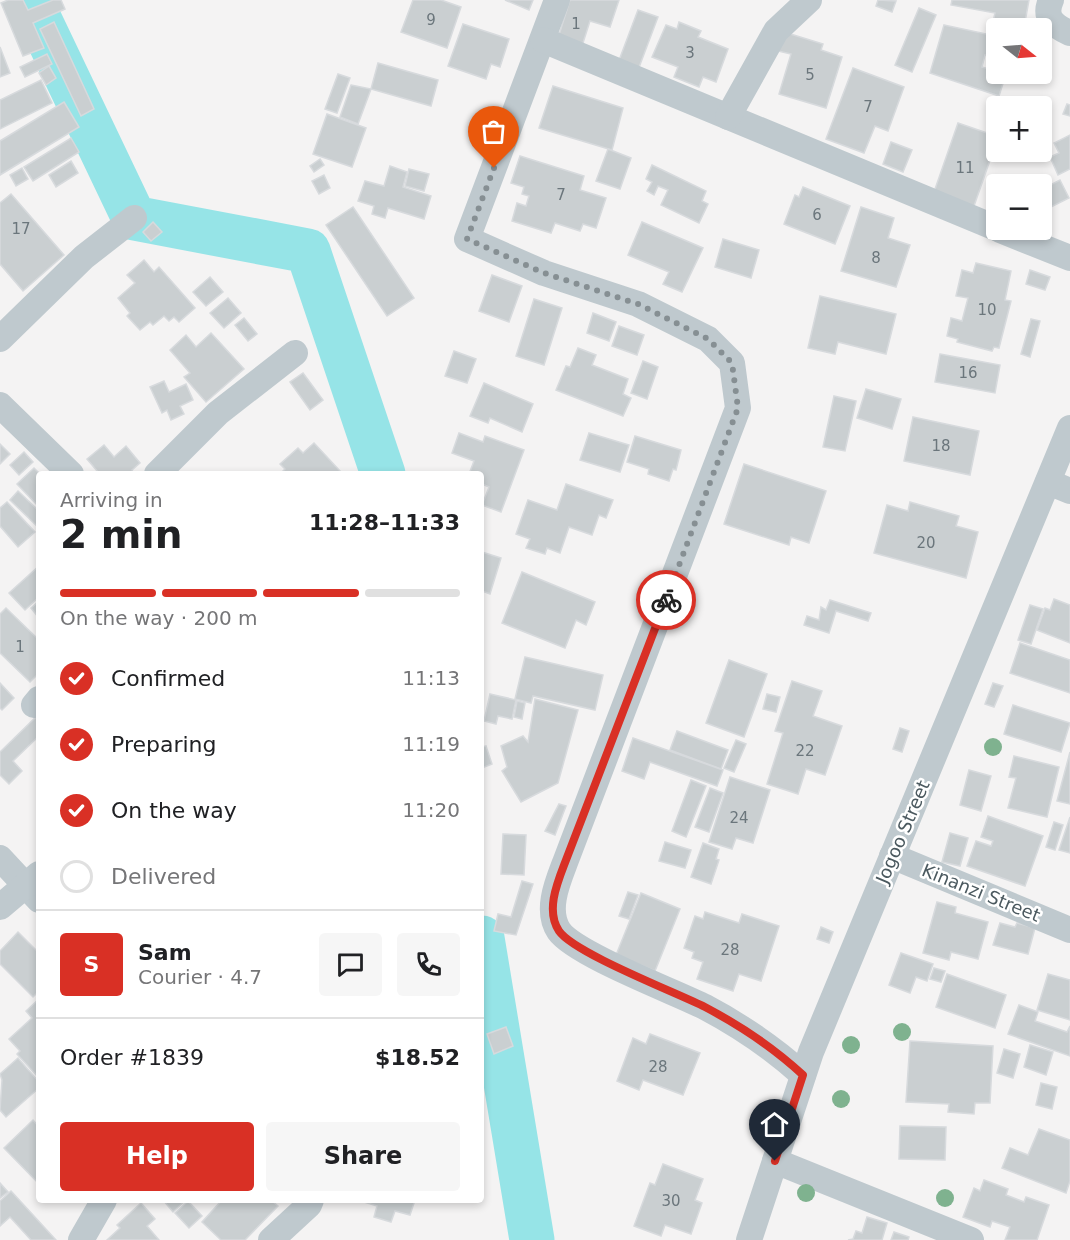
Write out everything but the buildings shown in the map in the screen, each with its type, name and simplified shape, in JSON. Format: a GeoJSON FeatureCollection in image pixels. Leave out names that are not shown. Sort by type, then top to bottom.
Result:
{"type":"FeatureCollection","features":[{"type":"Feature","properties":{"kind":"street"},"geometry":{"type":"LineString","coordinates":[[557,0],[467,239],[544,273],[638,304],[708,339],[732,363],[738,408],[555,889],[553,912],[555,922],[560,932],[578,948],[707,1008],[773,1048],[803,1075]]}},
{"type":"Feature","properties":{"kind":"street"},"geometry":{"type":"LineString","coordinates":[[728,117],[776,32],[809,0]]}},
{"type":"Feature","properties":{"kind":"street"},"geometry":{"type":"LineString","coordinates":[[1051,0],[1046,10],[1048,18],[1057,27],[1070,33]]}},
{"type":"Feature","properties":{"kind":"street"},"geometry":{"type":"LineString","coordinates":[[543,40],[986,224]]}},
{"type":"Feature","properties":{"kind":"street"},"geometry":{"type":"LineString","coordinates":[[0,339],[84,257],[135,218]]}},
{"type":"Feature","properties":{"kind":"street"},"geometry":{"type":"LineString","coordinates":[[1025,240],[1070,258]]}},
{"type":"Feature","properties":{"kind":"street"},"geometry":{"type":"LineString","coordinates":[[160,471],[218,413],[295,353]]}},
{"type":"Feature","properties":{"kind":"street"},"geometry":{"type":"LineString","coordinates":[[0,405],[68,471]]}},
{"type":"Feature","properties":{"kind":"street","name":"Jogoo Street"},"geometry":{"type":"LineString","coordinates":[[749,1240],[803,1075],[892,856],[1059,487],[1070,428]]}},
{"type":"Feature","properties":{"kind":"street","name":"Kinanzi Street"},"geometry":{"type":"LineString","coordinates":[[892,856],[1070,930]]}},
{"type":"Feature","properties":{"kind":"street"},"geometry":{"type":"LineString","coordinates":[[0,858],[34,886],[0,907]]}},
{"type":"Feature","properties":{"kind":"street"},"geometry":{"type":"LineString","coordinates":[[775,1161],[971,1240]]}},
{"type":"Feature","properties":{"kind":"street"},"geometry":{"type":"LineString","coordinates":[[81,1240],[102,1203]]}},
{"type":"Feature","properties":{"kind":"street"},"geometry":{"type":"LineString","coordinates":[[271,1240],[310,1203]]}},
{"type":"Feature","properties":{"kind":"waterway"},"geometry":{"type":"LineString","coordinates":[[30,0],[134,218],[308,251],[382,471]]}},
{"type":"Feature","properties":{"kind":"waterway"},"geometry":{"type":"LineString","coordinates":[[484,950],[532,1240]]}},
{"type":"Feature","properties":{"kind":"way so far"},"geometry":{"type":"LineString","coordinates":[[494,168],[467,239],[544,273],[638,304],[708,339],[732,363],[738,408],[727,443],[666,600]]}},
{"type":"Feature","properties":{"kind":"route"},"geometry":{"type":"LineString","coordinates":[[666,600],[555,889],[553,912],[560,932],[578,948],[707,1008],[773,1048],[803,1075],[775,1161]]}}]}
